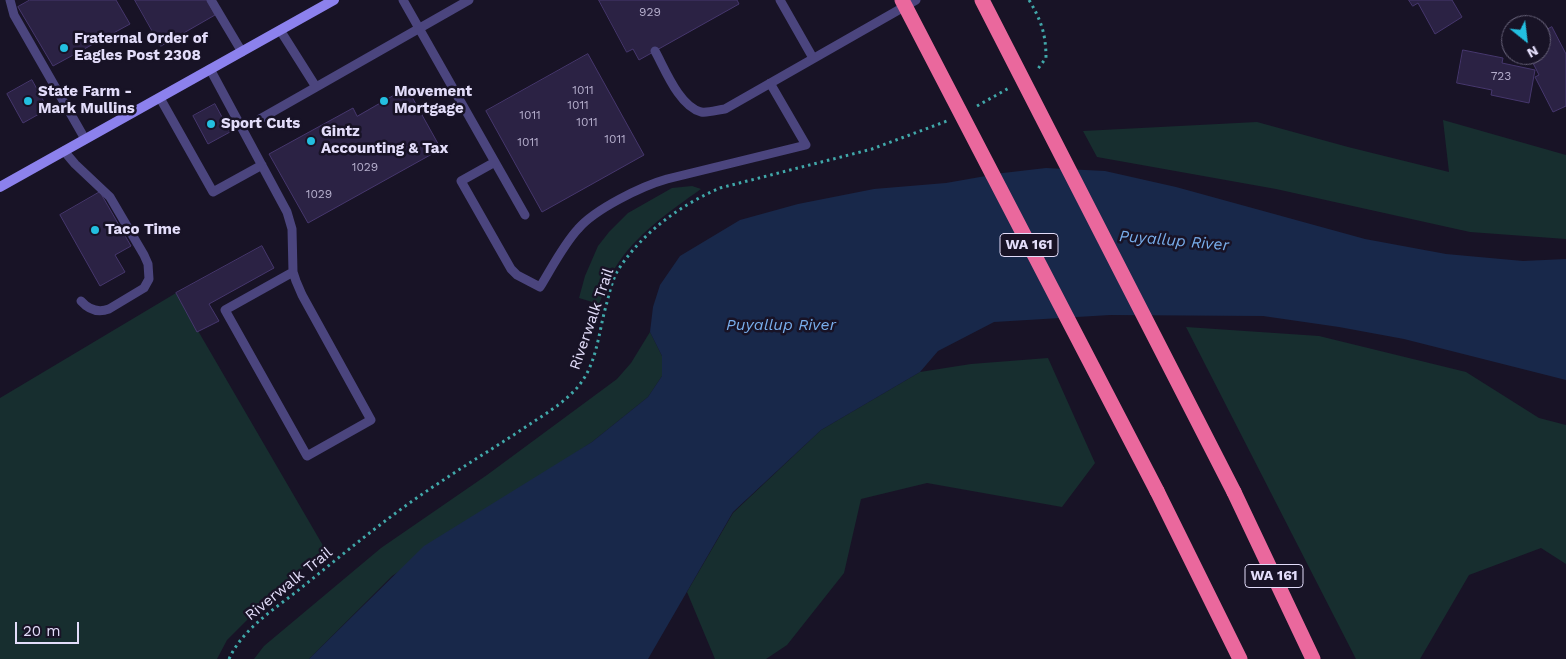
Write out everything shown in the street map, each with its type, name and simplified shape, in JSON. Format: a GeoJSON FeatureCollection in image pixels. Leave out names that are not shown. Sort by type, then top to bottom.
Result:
{"type":"FeatureCollection","features":[{"type":"Feature","properties":{"kind":"highway","name":"WA 161"},"geometry":{"type":"LineString","coordinates":[[902,0],[1157,491],[1240,659]]}},
{"type":"Feature","properties":{"kind":"highway","name":"WA 161"},"geometry":{"type":"LineString","coordinates":[[982,0],[1234,492],[1313,659]]}},
{"type":"Feature","properties":{"kind":"main road"},"geometry":{"type":"LineString","coordinates":[[0,186],[242,52],[327,2]]}},
{"type":"Feature","properties":{"kind":"lane"},"geometry":{"type":"LineString","coordinates":[[10,0],[14,15],[85,139]]}},
{"type":"Feature","properties":{"kind":"lane"},"geometry":{"type":"LineString","coordinates":[[211,0],[242,52]]}},
{"type":"Feature","properties":{"kind":"lane"},"geometry":{"type":"LineString","coordinates":[[403,0],[525,215]]}},
{"type":"Feature","properties":{"kind":"lane"},"geometry":{"type":"LineString","coordinates":[[260,119],[469,0]]}},
{"type":"Feature","properties":{"kind":"lane"},"geometry":{"type":"LineString","coordinates":[[780,0],[813,58]]}},
{"type":"Feature","properties":{"kind":"lane"},"geometry":{"type":"LineString","coordinates":[[654,51],[688,105],[702,112],[714,112],[725,108],[916,0]]}},
{"type":"Feature","properties":{"kind":"lane"},"geometry":{"type":"LineString","coordinates":[[280,30],[316,87]]}},
{"type":"Feature","properties":{"kind":"lane"},"geometry":{"type":"LineString","coordinates":[[210,69],[288,212],[292,229],[294,272],[302,295],[371,420],[307,456],[225,310],[294,272]]}},
{"type":"Feature","properties":{"kind":"lane"},"geometry":{"type":"LineString","coordinates":[[495,162],[461,181],[511,269],[540,287],[577,230],[597,213],[635,192],[667,178],[806,145],[770,83]]}},
{"type":"Feature","properties":{"kind":"lane"},"geometry":{"type":"LineString","coordinates":[[160,98],[213,192],[262,165]]}},
{"type":"Feature","properties":{"kind":"lane"},"geometry":{"type":"LineString","coordinates":[[64,151],[110,197],[144,254],[149,272],[149,279],[144,288],[109,309],[104,311],[92,310],[81,301]]}},
{"type":"Feature","properties":{"kind":"path"},"geometry":{"type":"LineString","coordinates":[[1029,0],[1040,18],[1046,42],[1046,58],[1034,72]]}},
{"type":"Feature","properties":{"kind":"path"},"geometry":{"type":"LineString","coordinates":[[975,107],[1012,86]]}},
{"type":"Feature","properties":{"kind":"path","name":"Riverwalk Trail"},"geometry":{"type":"LineString","coordinates":[[229,659],[234,648],[254,626],[381,524],[441,481],[551,411],[576,389],[589,371],[597,346],[606,305],[617,272],[633,251],[676,211],[720,188],[872,149],[937,126],[952,118]]}},
{"type":"Feature","properties":{"kind":"green space"},"geometry":{"type":"Polygon","coordinates":[[[1443,120],[1566,155],[1566,239],[1470,232],[1276,189],[1097,157],[1083,131],[1257,122],[1449,172],[1443,120]]]}},
{"type":"Feature","properties":{"kind":"green space"},"geometry":{"type":"Polygon","coordinates":[[[692,186],[701,189],[654,224],[623,256],[613,272],[599,304],[579,298],[585,276],[598,246],[628,213],[672,188],[692,186]]]}},
{"type":"Feature","properties":{"kind":"green space"},"geometry":{"type":"Polygon","coordinates":[[[176,293],[325,549],[259,608],[227,640],[217,659],[0,659],[0,398],[176,293]]]}},
{"type":"Feature","properties":{"kind":"green space"},"geometry":{"type":"Polygon","coordinates":[[[1186,327],[1319,336],[1466,372],[1539,418],[1566,425],[1566,564],[1541,548],[1469,575],[1420,659],[1356,659],[1186,327]]]}},
{"type":"Feature","properties":{"kind":"green space"},"geometry":{"type":"Polygon","coordinates":[[[650,332],[662,356],[662,376],[648,397],[592,442],[392,576],[309,659],[254,659],[264,646],[381,548],[487,475],[617,379],[631,363],[650,332]]]}},
{"type":"Feature","properties":{"kind":"green space"},"geometry":{"type":"Polygon","coordinates":[[[1048,358],[1095,463],[1062,507],[927,483],[861,499],[844,573],[787,645],[766,659],[715,659],[687,592],[733,513],[821,430],[920,372],[971,364],[1048,358]]]}},
{"type":"Feature","properties":{"kind":"water","name":"Puyallup River"},"geometry":{"type":"Polygon","coordinates":[[[1046,168],[1105,171],[1176,187],[1365,239],[1446,254],[1523,261],[1566,259],[1566,380],[1404,339],[1263,316],[1110,315],[994,322],[938,351],[920,372],[821,430],[733,512],[648,659],[309,659],[424,546],[592,442],[648,397],[662,376],[662,356],[650,332],[653,307],[660,285],[680,256],[740,220],[798,204],[874,189],[946,183],[1046,168]]]}},
{"type":"Feature","properties":{"kind":"building","name":"Fraternal Order of Eagles Post 2308"},"geometry":{"type":"Polygon","coordinates":[[[30,0],[116,0],[130,24],[53,66],[18,7],[30,0]]]}},
{"type":"Feature","properties":{"kind":"building"},"geometry":{"type":"Polygon","coordinates":[[[135,0],[207,0],[215,15],[161,46],[135,0]]]}},
{"type":"Feature","properties":{"kind":"building"},"geometry":{"type":"Polygon","coordinates":[[[599,0],[737,0],[739,4],[639,60],[633,49],[627,52],[599,0]]]}},
{"type":"Feature","properties":{"kind":"building"},"geometry":{"type":"Polygon","coordinates":[[[1409,0],[1452,0],[1462,17],[1435,34],[1418,3],[1413,6],[1409,0]]]}},
{"type":"Feature","properties":{"kind":"building"},"geometry":{"type":"Polygon","coordinates":[[[1551,28],[1566,54],[1566,106],[1553,112],[1535,77],[1539,75],[1534,65],[1551,65],[1551,28]]]}},
{"type":"Feature","properties":{"kind":"building"},"geometry":{"type":"Polygon","coordinates":[[[1463,50],[1501,58],[1501,65],[1511,65],[1535,70],[1529,103],[1491,95],[1492,90],[1457,83],[1463,50]]]}},
{"type":"Feature","properties":{"kind":"building"},"geometry":{"type":"Polygon","coordinates":[[[588,54],[644,155],[542,212],[486,111],[588,54]]]}},
{"type":"Feature","properties":{"kind":"building","name":"State Farm - Mark Mullins"},"geometry":{"type":"Polygon","coordinates":[[[32,80],[48,109],[23,123],[7,94],[32,80]]]}},
{"type":"Feature","properties":{"kind":"building"},"geometry":{"type":"Polygon","coordinates":[[[407,88],[441,149],[308,223],[269,154],[353,108],[357,116],[407,88]]]}},
{"type":"Feature","properties":{"kind":"building","name":"Sport Cuts"},"geometry":{"type":"Polygon","coordinates":[[[215,104],[230,132],[208,144],[193,116],[215,104]]]}},
{"type":"Feature","properties":{"kind":"building","name":"Taco Time"},"geometry":{"type":"Polygon","coordinates":[[[100,192],[131,246],[115,255],[125,272],[100,286],[60,215],[100,192]]]}},
{"type":"Feature","properties":{"kind":"building"},"geometry":{"type":"Polygon","coordinates":[[[262,246],[274,268],[209,304],[219,321],[197,332],[176,293],[262,246]]]}},
{"type":"Feature","properties":{"kind":"place","name":"Fraternal Order of Eagles Post 2308"},"geometry":{"type":"Point","coordinates":[64,48]}},
{"type":"Feature","properties":{"kind":"place","name":"State Farm - Mark Mullins"},"geometry":{"type":"Point","coordinates":[28,101]}},
{"type":"Feature","properties":{"kind":"place","name":"Movement Mortgage"},"geometry":{"type":"Point","coordinates":[384,101]}},
{"type":"Feature","properties":{"kind":"place","name":"Sport Cuts"},"geometry":{"type":"Point","coordinates":[211,124]}},
{"type":"Feature","properties":{"kind":"place","name":"Gintz Accounting & Tax"},"geometry":{"type":"Point","coordinates":[311,141]}},
{"type":"Feature","properties":{"kind":"place","name":"Taco Time"},"geometry":{"type":"Point","coordinates":[95,230]}}]}
